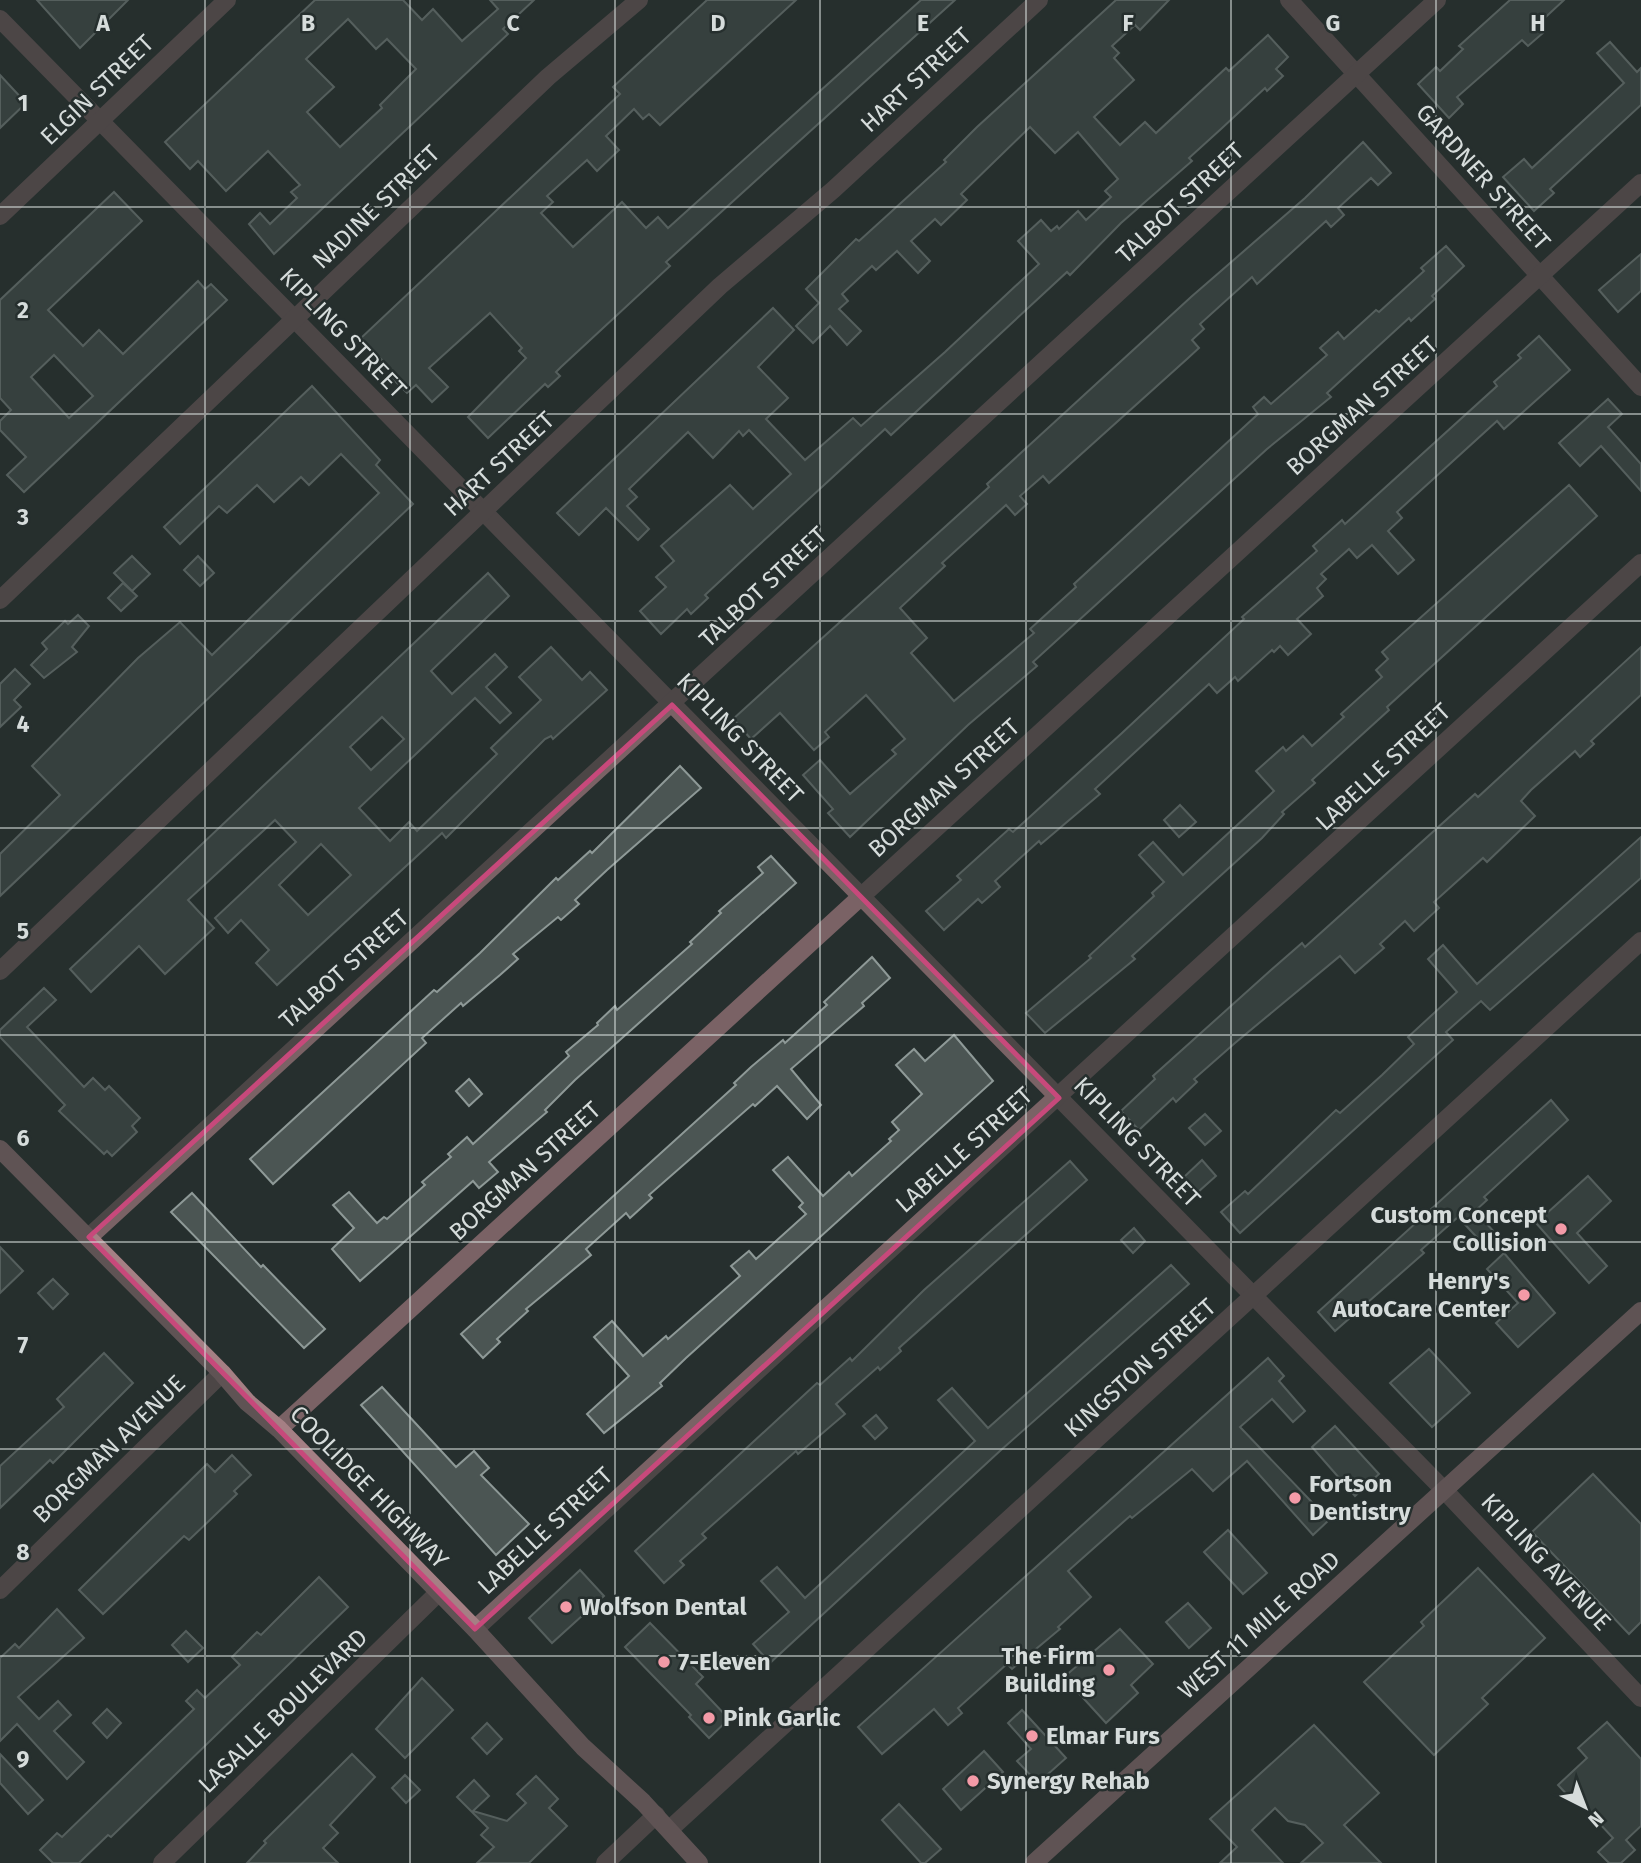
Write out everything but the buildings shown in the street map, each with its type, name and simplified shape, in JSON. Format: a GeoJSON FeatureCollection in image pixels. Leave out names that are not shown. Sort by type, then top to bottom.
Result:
{"type":"FeatureCollection","features":[{"type":"Feature","properties":{"kind":"main road","name":"COOLIDGE HIGHWAY"},"geometry":{"type":"LineString","coordinates":[[2,1155],[89,1237],[247,1402],[279,1429],[475,1629],[583,1747],[670,1829],[699,1863]]}},
{"type":"Feature","properties":{"kind":"main road","name":"WEST 11 MILE ROAD"},"geometry":{"type":"LineString","coordinates":[[1034,1863],[1641,1311]]}},
{"type":"Feature","properties":{"kind":"street","name":"ELGIN STREET"},"geometry":{"type":"LineString","coordinates":[[0,216],[227,0]]}},
{"type":"Feature","properties":{"kind":"street","name":"NADINE STREET"},"geometry":{"type":"LineString","coordinates":[[0,600],[548,77],[639,0]]}},
{"type":"Feature","properties":{"kind":"street","name":"HART STREET"},"geometry":{"type":"LineString","coordinates":[[0,971],[749,260],[833,190],[1039,0]]}},
{"type":"Feature","properties":{"kind":"street","name":"GARDNER STREET"},"geometry":{"type":"LineString","coordinates":[[1289,0],[1641,387]]}},
{"type":"Feature","properties":{"kind":"street","name":"TALBOT STREET"},"geometry":{"type":"LineString","coordinates":[[89,1237],[672,705],[1437,0]]}},
{"type":"Feature","properties":{"kind":"street","name":"KIPLING STREET"},"geometry":{"type":"LineString","coordinates":[[0,19],[1445,1490]]}},
{"type":"Feature","properties":{"kind":"street","name":"BORGMAN STREET"},"geometry":{"type":"LineString","coordinates":[[279,1429],[1641,183]]}},
{"type":"Feature","properties":{"kind":"street","name":"LABELLE STREET"},"geometry":{"type":"LineString","coordinates":[[475,1629],[1059,1098],[1641,563]]}},
{"type":"Feature","properties":{"kind":"street","name":"KINGSTON STREET"},"geometry":{"type":"LineString","coordinates":[[670,1829],[1255,1297],[1641,941]]}},
{"type":"Feature","properties":{"kind":"street","name":"BORGMAN AVENUE"},"geometry":{"type":"LineString","coordinates":[[0,1590],[222,1373]]}},
{"type":"Feature","properties":{"kind":"street","name":"KIPLING AVENUE"},"geometry":{"type":"LineString","coordinates":[[1445,1490],[1641,1698]]}},
{"type":"Feature","properties":{"kind":"street","name":"LASALLE BOULEVARD"},"geometry":{"type":"LineString","coordinates":[[162,1863],[438,1593]]}},
{"type":"Feature","properties":{"kind":"street"},"geometry":{"type":"LineString","coordinates":[[605,1863],[656,1815]]}},
{"type":"Feature","properties":{"kind":"highlighted area"},"geometry":{"type":"Polygon","coordinates":[[[672,705],[1059,1098],[475,1629],[89,1237],[672,705]]]}},
{"type":"Feature","properties":{"kind":"place","name":"Custom Concept Collision"},"geometry":{"type":"Point","coordinates":[1561,1229]}},
{"type":"Feature","properties":{"kind":"place","name":"Henry's AutoCare Center"},"geometry":{"type":"Point","coordinates":[1524,1295]}},
{"type":"Feature","properties":{"kind":"place","name":"Fortson Dentistry"},"geometry":{"type":"Point","coordinates":[1295,1498]}},
{"type":"Feature","properties":{"kind":"place","name":"Wolfson Dental"},"geometry":{"type":"Point","coordinates":[566,1607]}},
{"type":"Feature","properties":{"kind":"place","name":"7-Eleven"},"geometry":{"type":"Point","coordinates":[664,1662]}},
{"type":"Feature","properties":{"kind":"place","name":"The Firm Building"},"geometry":{"type":"Point","coordinates":[1109,1670]}},
{"type":"Feature","properties":{"kind":"place","name":"Pink Garlic"},"geometry":{"type":"Point","coordinates":[709,1718]}},
{"type":"Feature","properties":{"kind":"place","name":"Elmar Furs"},"geometry":{"type":"Point","coordinates":[1032,1736]}},
{"type":"Feature","properties":{"kind":"place","name":"Synergy Rehab"},"geometry":{"type":"Point","coordinates":[973,1781]}}]}
